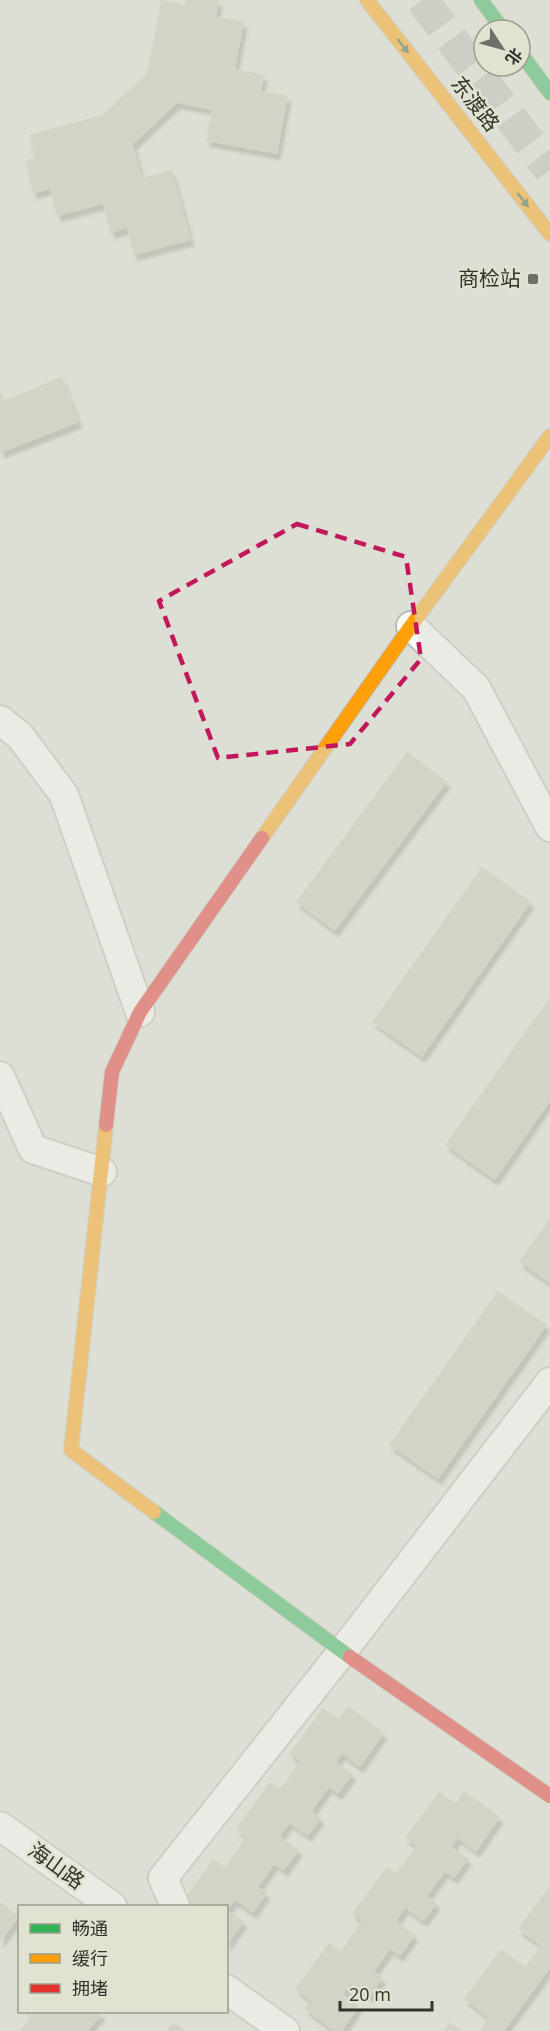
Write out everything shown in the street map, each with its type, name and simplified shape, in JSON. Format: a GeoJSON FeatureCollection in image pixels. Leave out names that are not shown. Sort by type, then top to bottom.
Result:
{"type":"FeatureCollection","features":[{"type":"Feature","properties":{"kind":"street","name":"东渡路"},"geometry":{"type":"LineString","coordinates":[[368,0],[550,234]]}},
{"type":"Feature","properties":{"kind":"street"},"geometry":{"type":"LineString","coordinates":[[481,0],[494,18]]}},
{"type":"Feature","properties":{"kind":"street"},"geometry":{"type":"LineString","coordinates":[[532,68],[550,93]]}},
{"type":"Feature","properties":{"kind":"street"},"geometry":{"type":"LineString","coordinates":[[550,436],[411,626],[140,1012],[112,1072],[71,1450],[342,1652],[550,1796]]}},
{"type":"Feature","properties":{"kind":"street"},"geometry":{"type":"LineString","coordinates":[[411,626],[476,688],[550,827]]}},
{"type":"Feature","properties":{"kind":"street"},"geometry":{"type":"LineString","coordinates":[[0,720],[20,736],[64,795],[140,1012]]}},
{"type":"Feature","properties":{"kind":"street"},"geometry":{"type":"LineString","coordinates":[[0,1076],[33,1149],[102,1172]]}},
{"type":"Feature","properties":{"kind":"street"},"geometry":{"type":"LineString","coordinates":[[175,1905],[163,1878],[342,1652],[550,1382]]}},
{"type":"Feature","properties":{"kind":"street","name":"海山路"},"geometry":{"type":"LineString","coordinates":[[0,1826],[111,1905]]}},
{"type":"Feature","properties":{"kind":"street"},"geometry":{"type":"LineString","coordinates":[[228,1990],[285,2031]]}},
{"type":"Feature","properties":{"kind":"highlighted area"},"geometry":{"type":"Polygon","coordinates":[[[297,524],[406,557],[421,659],[350,744],[218,758],[159,601],[297,524]]]}},
{"type":"Feature","properties":{"kind":"building"},"geometry":{"type":"Polygon","coordinates":[[[161,0],[185,5],[186,0],[219,0],[216,17],[244,22],[235,69],[264,75],[261,91],[288,96],[277,154],[206,141],[212,110],[177,103],[133,144],[142,178],[172,170],[191,240],[134,255],[127,228],[111,233],[103,204],[57,216],[50,189],[33,193],[25,161],[35,158],[29,135],[102,115],[147,74],[161,0]]]}},
{"type":"Feature","properties":{"kind":"building"},"geometry":{"type":"Polygon","coordinates":[[[62,377],[79,422],[0,453],[0,392],[3,401],[62,377]]]}},
{"type":"Feature","properties":{"kind":"building"},"geometry":{"type":"Polygon","coordinates":[[[407,752],[447,782],[335,931],[296,902],[407,752]]]}},
{"type":"Feature","properties":{"kind":"building"},"geometry":{"type":"Polygon","coordinates":[[[482,867],[531,902],[422,1057],[372,1022],[482,867]]]}},
{"type":"Feature","properties":{"kind":"building"},"geometry":{"type":"Polygon","coordinates":[[[550,997],[550,1101],[495,1180],[445,1145],[550,997]]]}},
{"type":"Feature","properties":{"kind":"building"},"geometry":{"type":"Polygon","coordinates":[[[550,1218],[550,1283],[519,1262],[550,1218]]]}},
{"type":"Feature","properties":{"kind":"building"},"geometry":{"type":"Polygon","coordinates":[[[498,1291],[547,1325],[438,1479],[389,1445],[498,1291]]]}},
{"type":"Feature","properties":{"kind":"building"},"geometry":{"type":"Polygon","coordinates":[[[348,1706],[384,1733],[360,1767],[342,1754],[336,1762],[353,1774],[338,1794],[329,1787],[312,1811],[321,1818],[308,1836],[290,1823],[280,1836],[299,1850],[284,1871],[275,1864],[258,1887],[267,1893],[253,1913],[235,1900],[228,1909],[228,1905],[180,1905],[213,1859],[225,1867],[246,1837],[236,1829],[270,1782],[280,1789],[300,1762],[289,1754],[323,1708],[339,1719],[348,1706]]]}},
{"type":"Feature","properties":{"kind":"building"},"geometry":{"type":"Polygon","coordinates":[[[464,1791],[500,1817],[476,1852],[458,1838],[452,1847],[468,1859],[454,1878],[445,1872],[427,1896],[437,1903],[424,1921],[405,1908],[396,1921],[415,1935],[400,1956],[390,1949],[374,1972],[383,1978],[369,1997],[350,1984],[343,1995],[359,2007],[342,2031],[334,2031],[305,2009],[311,2001],[295,1989],[329,1943],[340,1952],[362,1921],[352,1914],[387,1867],[396,1874],[416,1846],[405,1838],[439,1792],[455,1804],[464,1791]]]}},
{"type":"Feature","properties":{"kind":"building"},"geometry":{"type":"Polygon","coordinates":[[[550,1885],[550,1968],[504,2031],[479,2031],[489,2018],[464,1999],[501,1949],[525,1967],[541,1946],[518,1929],[550,1885]]]}},
{"type":"Feature","properties":{"kind":"building"},"geometry":{"type":"Polygon","coordinates":[[[0,1902],[18,1918],[0,1942],[0,1902]]]}},
{"type":"Feature","properties":{"kind":"building"},"geometry":{"type":"Polygon","coordinates":[[[228,1911],[244,1922],[228,1943],[228,1911]]]}},
{"type":"Feature","properties":{"kind":"building"},"geometry":{"type":"Polygon","coordinates":[[[102,2013],[88,2031],[20,2031],[30,2018],[25,2014],[102,2013]]]}},
{"type":"Feature","properties":{"kind":"building"},"geometry":{"type":"Polygon","coordinates":[[[173,2022],[185,2031],[166,2031],[173,2022]]]}},
{"type":"Feature","properties":{"kind":"building"},"geometry":{"type":"Polygon","coordinates":[[[450,2022],[462,2031],[444,2031],[450,2022]]]}},
{"type":"Feature","properties":{"kind":"tunnel"},"geometry":{"type":"LineString","coordinates":[[422,0],[550,170]]}},
{"type":"Feature","properties":{"kind":"traffic: fast"},"geometry":{"type":"LineString","coordinates":[[481,0],[494,18]]}},
{"type":"Feature","properties":{"kind":"traffic: fast"},"geometry":{"type":"LineString","coordinates":[[532,68],[550,93]]}},
{"type":"Feature","properties":{"kind":"traffic: fast"},"geometry":{"type":"LineString","coordinates":[[154,1512],[350,1657]]}},
{"type":"Feature","properties":{"kind":"traffic: slow"},"geometry":{"type":"LineString","coordinates":[[367,0],[550,234]]}},
{"type":"Feature","properties":{"kind":"traffic: slow"},"geometry":{"type":"LineString","coordinates":[[262,838],[411,626],[550,436]]}},
{"type":"Feature","properties":{"kind":"traffic: slow"},"geometry":{"type":"LineString","coordinates":[[106,1125],[71,1450],[154,1512]]}},
{"type":"Feature","properties":{"kind":"traffic: jam"},"geometry":{"type":"LineString","coordinates":[[106,1125],[112,1072],[140,1012],[262,838]]}},
{"type":"Feature","properties":{"kind":"traffic: jam"},"geometry":{"type":"LineString","coordinates":[[350,1657],[550,1796]]}},
{"type":"Feature","properties":{"kind":"place","name":"商检站"},"geometry":{"type":"Point","coordinates":[533,279]}}]}
